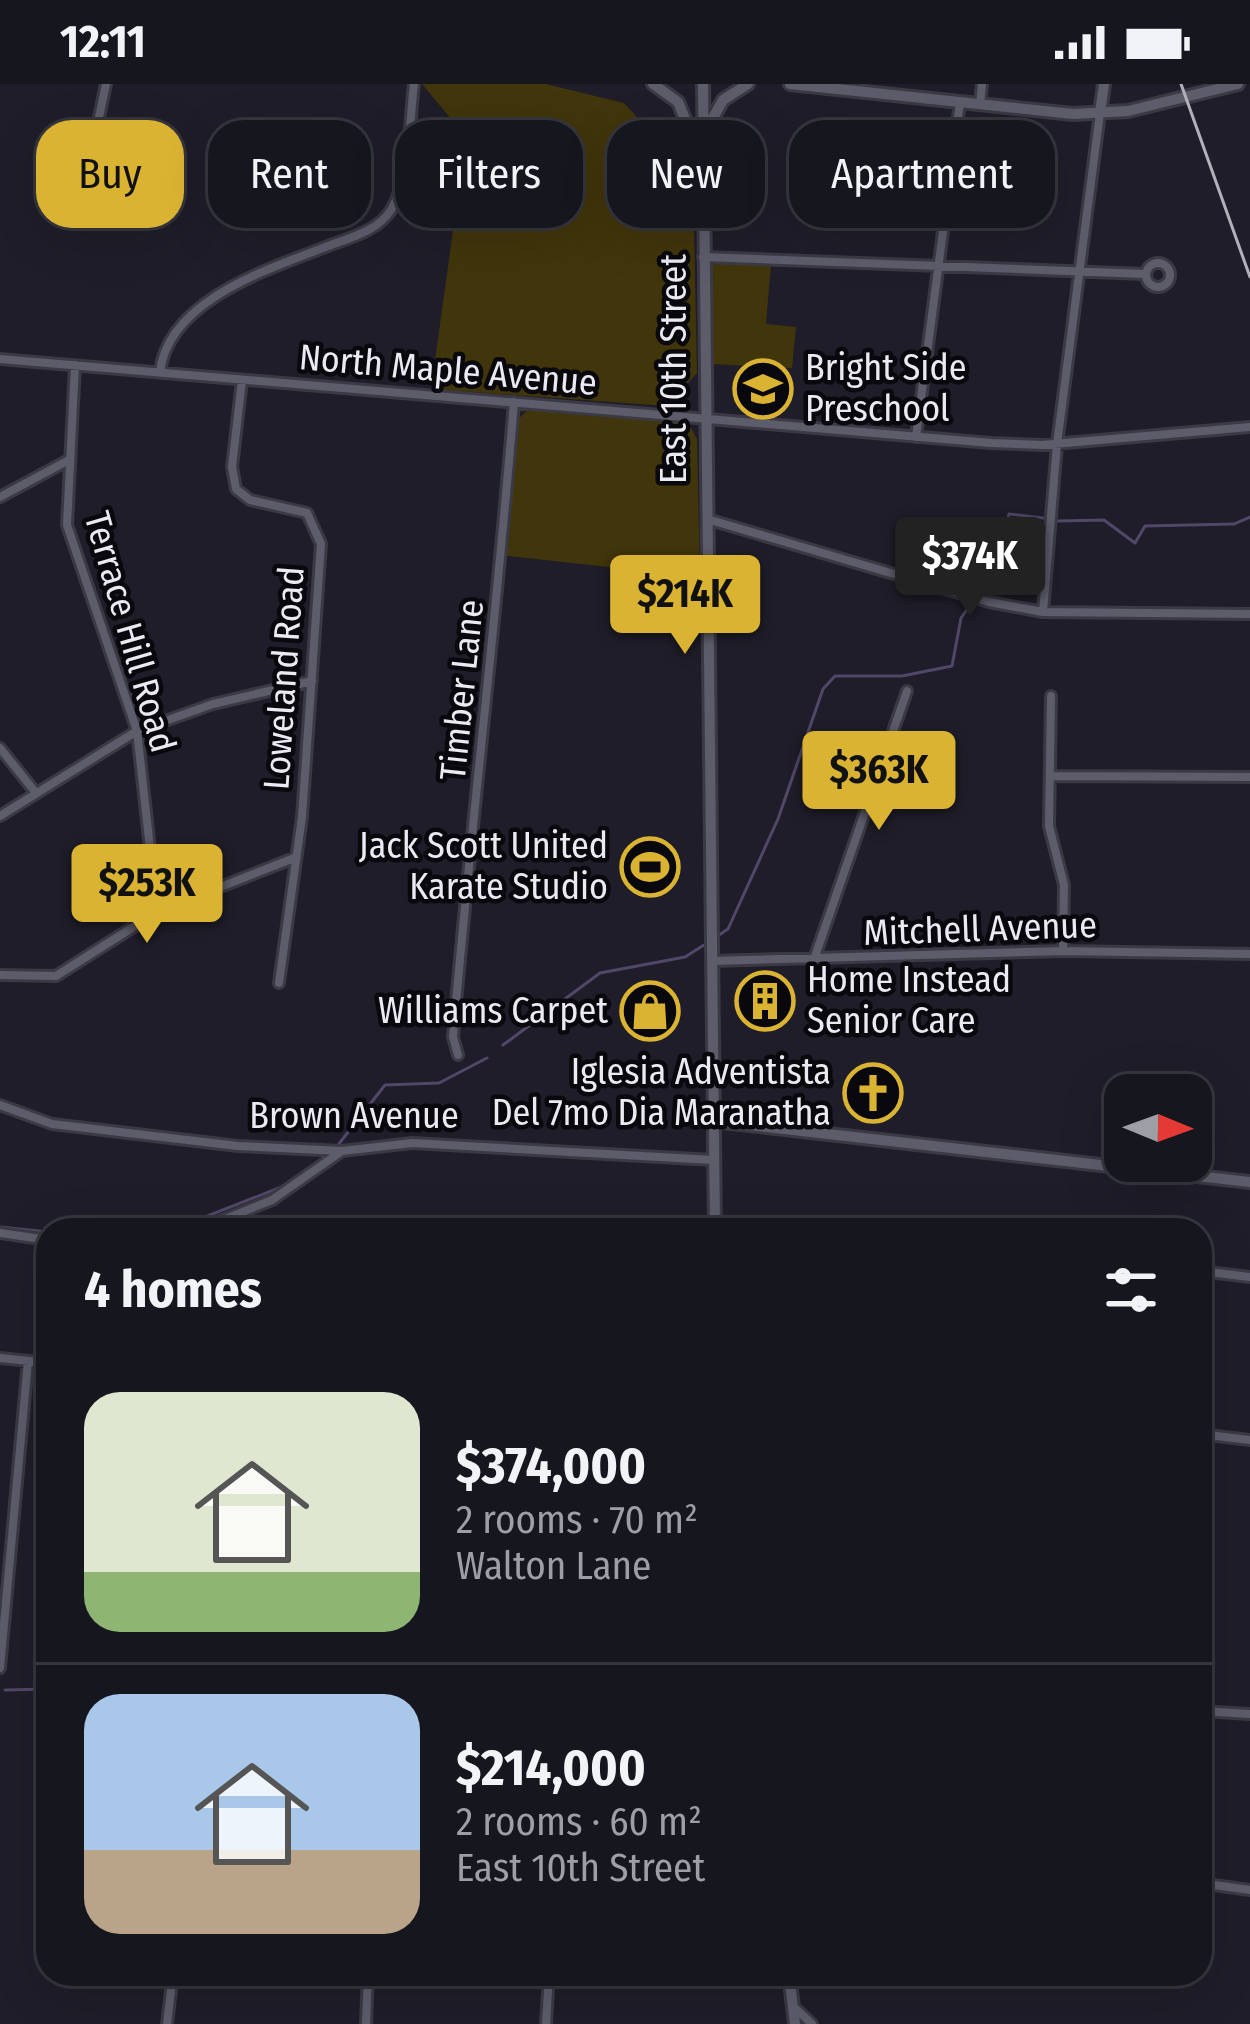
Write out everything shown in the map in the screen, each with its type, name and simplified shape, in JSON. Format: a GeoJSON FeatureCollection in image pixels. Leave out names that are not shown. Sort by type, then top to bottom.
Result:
{"type":"FeatureCollection","features":[{"type":"Feature","properties":{"kind":"main road"},"geometry":{"type":"LineString","coordinates":[[653,84],[678,102],[689,120]]}},
{"type":"Feature","properties":{"kind":"main road","name":"East 10th Street"},"geometry":{"type":"LineString","coordinates":[[703,84],[703,120]]}},
{"type":"Feature","properties":{"kind":"main road"},"geometry":{"type":"LineString","coordinates":[[712,120],[721,103],[748,84]]}},
{"type":"Feature","properties":{"kind":"main road"},"geometry":{"type":"LineString","coordinates":[[790,84],[1100,113],[1150,107],[1238,84]]}},
{"type":"Feature","properties":{"kind":"main road"},"geometry":{"type":"LineString","coordinates":[[1100,113],[1105,84]]}},
{"type":"Feature","properties":{"kind":"main road","name":"East 10th Street"},"geometry":{"type":"LineString","coordinates":[[704,228],[715,1218]]}},
{"type":"Feature","properties":{"kind":"main road"},"geometry":{"type":"LineString","coordinates":[[713,1120],[1250,1182]]}},
{"type":"Feature","properties":{"kind":"main road"},"geometry":{"type":"LineString","coordinates":[[790,1986],[794,2024]]}},
{"type":"Feature","properties":{"kind":"street"},"geometry":{"type":"LineString","coordinates":[[98,120],[106,84]]}},
{"type":"Feature","properties":{"kind":"street"},"geometry":{"type":"LineString","coordinates":[[160,371],[169,335],[182,321],[260,274],[358,235],[390,212],[400,188],[414,84]]}},
{"type":"Feature","properties":{"kind":"street"},"geometry":{"type":"LineString","coordinates":[[980,104],[982,84]]}},
{"type":"Feature","properties":{"kind":"street"},"geometry":{"type":"LineString","coordinates":[[916,437],[960,102]]}},
{"type":"Feature","properties":{"kind":"street"},"geometry":{"type":"LineString","coordinates":[[1042,611],[1057,444],[1100,113]]}},
{"type":"Feature","properties":{"kind":"street"},"geometry":{"type":"LineString","coordinates":[[88,170],[102,203],[100,212],[86,218],[73,211],[69,195],[88,170]]}},
{"type":"Feature","properties":{"kind":"street"},"geometry":{"type":"LineString","coordinates":[[704,257],[1145,274]]}},
{"type":"Feature","properties":{"kind":"street","name":"North Maple Avenue"},"geometry":{"type":"LineString","coordinates":[[0,359],[916,437],[1057,444],[1250,427]]}},
{"type":"Feature","properties":{"kind":"street","name":"Terrace Hill Road"},"geometry":{"type":"LineString","coordinates":[[75,365],[67,524],[137,731],[157,912]]}},
{"type":"Feature","properties":{"kind":"street","name":"Loweland Road"},"geometry":{"type":"LineString","coordinates":[[242,380],[232,466],[236,489],[250,500],[308,513],[319,534],[312,681],[279,982]]}},
{"type":"Feature","properties":{"kind":"street","name":"Timber Lane"},"geometry":{"type":"LineString","coordinates":[[458,1055],[453,1037],[460,955],[490,699],[514,402]]}},
{"type":"Feature","properties":{"kind":"street"},"geometry":{"type":"LineString","coordinates":[[0,497],[68,460]]}},
{"type":"Feature","properties":{"kind":"street"},"geometry":{"type":"LineString","coordinates":[[706,518],[989,602],[1042,611],[1250,614]]}},
{"type":"Feature","properties":{"kind":"street"},"geometry":{"type":"LineString","coordinates":[[0,817],[137,731],[197,709],[312,681]]}},
{"type":"Feature","properties":{"kind":"street"},"geometry":{"type":"LineString","coordinates":[[813,962],[908,691]]}},
{"type":"Feature","properties":{"kind":"street"},"geometry":{"type":"LineString","coordinates":[[1052,696],[1052,852],[1064,886],[1063,951]]}},
{"type":"Feature","properties":{"kind":"street"},"geometry":{"type":"LineString","coordinates":[[0,748],[36,793]]}},
{"type":"Feature","properties":{"kind":"street"},"geometry":{"type":"LineString","coordinates":[[1050,776],[1250,777]]}},
{"type":"Feature","properties":{"kind":"street"},"geometry":{"type":"LineString","coordinates":[[0,975],[56,976],[157,912],[294,859]]}},
{"type":"Feature","properties":{"kind":"street","name":"Mitchell Avenue"},"geometry":{"type":"LineString","coordinates":[[712,961],[813,962],[1063,951],[1250,954]]}},
{"type":"Feature","properties":{"kind":"street","name":"Brown Avenue"},"geometry":{"type":"LineString","coordinates":[[0,1105],[52,1124],[238,1146],[342,1151],[412,1143],[713,1160]]}},
{"type":"Feature","properties":{"kind":"street"},"geometry":{"type":"LineString","coordinates":[[228,1218],[272,1200],[342,1151]]}},
{"type":"Feature","properties":{"kind":"street"},"geometry":{"type":"LineString","coordinates":[[0,1233],[36,1238]]}},
{"type":"Feature","properties":{"kind":"street"},"geometry":{"type":"LineString","coordinates":[[1212,1272],[1250,1277]]}},
{"type":"Feature","properties":{"kind":"street"},"geometry":{"type":"LineString","coordinates":[[0,1358],[36,1362]]}},
{"type":"Feature","properties":{"kind":"street"},"geometry":{"type":"LineString","coordinates":[[0,1668],[28,1361]]}},
{"type":"Feature","properties":{"kind":"street"},"geometry":{"type":"LineString","coordinates":[[1212,1435],[1250,1440]]}},
{"type":"Feature","properties":{"kind":"street"},"geometry":{"type":"LineString","coordinates":[[1212,1712],[1250,1714]]}},
{"type":"Feature","properties":{"kind":"street"},"geometry":{"type":"LineString","coordinates":[[1212,1885],[1250,1890]]}},
{"type":"Feature","properties":{"kind":"street"},"geometry":{"type":"LineString","coordinates":[[167,2024],[172,1986]]}},
{"type":"Feature","properties":{"kind":"street"},"geometry":{"type":"LineString","coordinates":[[366,2024],[368,1986]]}},
{"type":"Feature","properties":{"kind":"street"},"geometry":{"type":"LineString","coordinates":[[546,2024],[548,1986]]}},
{"type":"Feature","properties":{"kind":"street"},"geometry":{"type":"LineString","coordinates":[[792,2004],[812,2024]]}},
{"type":"Feature","properties":{"kind":"shaded area"},"geometry":{"type":"Polygon","coordinates":[[[422,84],[546,84],[624,103],[640,120],[607,120],[607,228],[694,228],[697,373],[667,406],[431,389],[453,228],[583,228],[583,120],[452,120],[422,84]]]}},
{"type":"Feature","properties":{"kind":"shaded area"},"geometry":{"type":"Polygon","coordinates":[[[712,261],[771,264],[766,324],[796,327],[792,368],[712,364],[712,261]]]}},
{"type":"Feature","properties":{"kind":"shaded area"},"geometry":{"type":"Polygon","coordinates":[[[528,410],[689,424],[697,439],[700,577],[507,556],[519,418],[528,410]]]}},
{"type":"Feature","properties":{"kind":"waterway"},"geometry":{"type":"LineString","coordinates":[[980,592],[993,580],[1009,514],[1043,518]]}},
{"type":"Feature","properties":{"kind":"waterway"},"geometry":{"type":"LineString","coordinates":[[1058,521],[1104,520],[1135,543],[1145,526],[1234,524],[1250,517]]}},
{"type":"Feature","properties":{"kind":"waterway"},"geometry":{"type":"LineString","coordinates":[[719,935],[728,929],[778,819],[823,689],[835,676],[902,676],[952,666],[961,618],[971,604]]}},
{"type":"Feature","properties":{"kind":"waterway"},"geometry":{"type":"LineString","coordinates":[[503,1045],[600,973],[685,957],[704,945]]}},
{"type":"Feature","properties":{"kind":"waterway"},"geometry":{"type":"LineString","coordinates":[[338,1145],[385,1085],[439,1083],[487,1058]]}},
{"type":"Feature","properties":{"kind":"waterway"},"geometry":{"type":"LineString","coordinates":[[312,1168],[324,1157]]}},
{"type":"Feature","properties":{"kind":"waterway"},"geometry":{"type":"LineString","coordinates":[[203,1218],[289,1184]]}},
{"type":"Feature","properties":{"kind":"waterway"},"geometry":{"type":"LineString","coordinates":[[0,1227],[36,1231]]}},
{"type":"Feature","properties":{"kind":"waterway"},"geometry":{"type":"LineString","coordinates":[[5,1690],[36,1689]]}},
{"type":"Feature","properties":{"kind":"railway"},"geometry":{"type":"LineString","coordinates":[[1181,84],[1250,277]]}},
{"type":"Feature","properties":{"kind":"place","name":"Bright Side Preschool"},"geometry":{"type":"Point","coordinates":[763,389]}},
{"type":"Feature","properties":{"kind":"place","name":"Jack Scott United Karate Studio"},"geometry":{"type":"Point","coordinates":[650,867]}},
{"type":"Feature","properties":{"kind":"place","name":"Home Instead Senior Care"},"geometry":{"type":"Point","coordinates":[765,1001]}},
{"type":"Feature","properties":{"kind":"place","name":"Williams Carpet"},"geometry":{"type":"Point","coordinates":[650,1011]}},
{"type":"Feature","properties":{"kind":"place","name":"Iglesia Adventista Del 7mo Dia Maranatha"},"geometry":{"type":"Point","coordinates":[873,1093]}}]}
